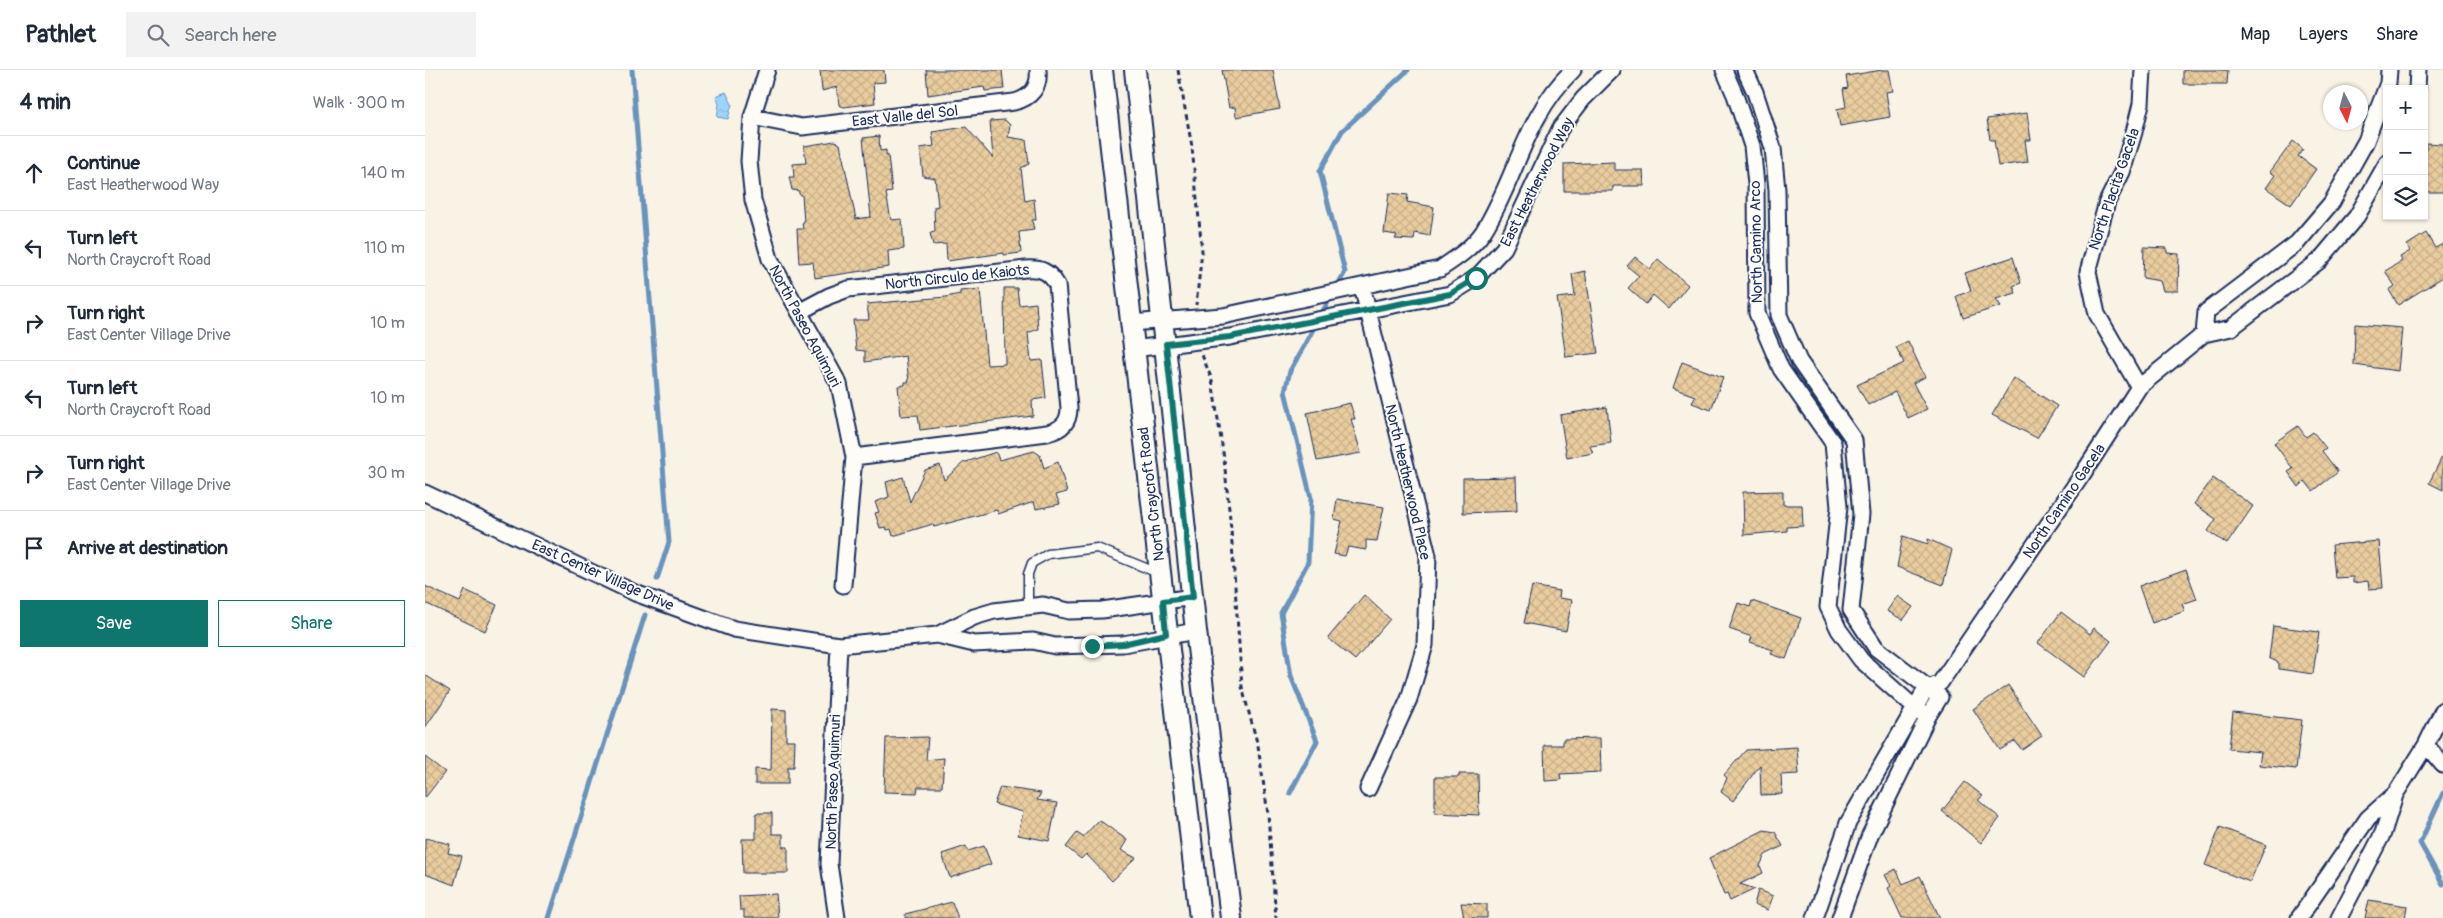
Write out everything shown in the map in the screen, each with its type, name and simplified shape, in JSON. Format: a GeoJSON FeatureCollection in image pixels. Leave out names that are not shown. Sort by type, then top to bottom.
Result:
{"type":"FeatureCollection","features":[{"type":"Feature","properties":{"kind":"main road","name":"North Craycroft Road"},"geometry":{"type":"LineString","coordinates":[[1102,70],[1200,918]]}},
{"type":"Feature","properties":{"kind":"main road","name":"North Craycroft Road"},"geometry":{"type":"LineString","coordinates":[[1135,70],[1164,322],[1196,630],[1231,918]]}},
{"type":"Feature","properties":{"kind":"street","name":"North Paseo Aquimuri"},"geometry":{"type":"LineString","coordinates":[[767,70],[752,117],[749,161],[753,200],[769,259],[839,384],[853,457],[843,585]]}},
{"type":"Feature","properties":{"kind":"street","name":"East Valle del Sol"},"geometry":{"type":"LineString","coordinates":[[752,117],[802,127],[1014,102],[1024,100],[1035,89],[1038,84],[1038,70]]}},
{"type":"Feature","properties":{"kind":"street","name":"East Heatherwood Way"},"geometry":{"type":"LineString","coordinates":[[1130,323],[1164,322],[1223,316],[1440,269],[1459,257],[1482,233],[1537,115],[1562,81],[1573,70]]}},
{"type":"Feature","properties":{"kind":"street","name":"East Heatherwood Way"},"geometry":{"type":"LineString","coordinates":[[1133,349],[1230,337],[1450,294],[1476,278],[1504,248],[1560,129],[1583,99],[1612,70]]}},
{"type":"Feature","properties":{"kind":"street","name":"North Camino Arco"},"geometry":{"type":"LineString","coordinates":[[1724,70],[1735,95],[1752,146],[1756,184],[1757,313],[1781,369],[1833,443],[1839,507],[1828,607],[1839,630],[1861,660],[1922,712]]}},
{"type":"Feature","properties":{"kind":"street","name":"North Camino Arco"},"geometry":{"type":"LineString","coordinates":[[1745,70],[1755,92],[1773,148],[1777,190],[1779,314],[1799,361],[1854,440],[1861,514],[1851,610],[1875,648],[1935,690]]}},
{"type":"Feature","properties":{"kind":"street","name":"North Placita Gacela"},"geometry":{"type":"LineString","coordinates":[[2139,387],[2097,314],[2088,272],[2105,207],[2122,172],[2134,132],[2141,104],[2143,70]]}},
{"type":"Feature","properties":{"kind":"street"},"geometry":{"type":"LineString","coordinates":[[2204,334],[2206,312],[2297,243],[2332,202],[2366,141],[2388,83],[2389,70]]}},
{"type":"Feature","properties":{"kind":"street"},"geometry":{"type":"LineString","coordinates":[[2417,85],[2418,70]]}},
{"type":"Feature","properties":{"kind":"street","name":"North Camino Gacela"},"geometry":{"type":"LineString","coordinates":[[1815,918],[1848,823],[2139,387],[2204,334],[2231,328],[2319,261],[2357,216],[2383,170]]}},
{"type":"Feature","properties":{"kind":"street","name":"North Circulo de Kaiots"},"geometry":{"type":"LineString","coordinates":[[799,312],[847,289],[1016,270],[1038,268],[1045,270],[1057,285],[1069,408],[1069,416],[1064,426],[1047,433],[853,457]]}},
{"type":"Feature","properties":{"kind":"street","name":"North Heatherwood Place"},"geometry":{"type":"LineString","coordinates":[[1362,286],[1428,556],[1425,645],[1409,699],[1368,789]]}},
{"type":"Feature","properties":{"kind":"street","name":"East Center Village Drive"},"geometry":{"type":"LineString","coordinates":[[425,493],[635,593],[734,629],[839,645],[937,635],[974,644],[1033,641],[1055,646],[1123,644],[1166,634],[1196,630]]}},
{"type":"Feature","properties":{"kind":"street","name":"East Center Village Drive"},"geometry":{"type":"LineString","coordinates":[[937,635],[973,617],[994,611],[1043,605],[1069,611],[1102,610],[1193,597]]}},
{"type":"Feature","properties":{"kind":"street","name":"North Paseo Aquimuri"},"geometry":{"type":"LineString","coordinates":[[837,918],[829,864],[839,645]]}},
{"type":"Feature","properties":{"kind":"street"},"geometry":{"type":"LineString","coordinates":[[2299,918],[2368,818],[2395,793],[2426,745],[2443,710]]}},
{"type":"Feature","properties":{"kind":"street","name":"North Camino Gacela"},"geometry":{"type":"LineString","coordinates":[[1840,918],[1869,835],[1922,712]]}},
{"type":"Feature","properties":{"kind":"street"},"geometry":{"type":"LineString","coordinates":[[2426,745],[2443,765]]}},
{"type":"Feature","properties":{"kind":"street"},"geometry":{"type":"LineString","coordinates":[[2339,918],[2383,834],[2395,793]]}},
{"type":"Feature","properties":{"kind":"lane"},"geometry":{"type":"LineString","coordinates":[[1028,607],[1028,574],[1032,563],[1048,554],[1097,548],[1160,574]]}},
{"type":"Feature","properties":{"kind":"path"},"geometry":{"type":"LineString","coordinates":[[1177,70],[1192,147],[1203,251],[1195,312]]}},
{"type":"Feature","properties":{"kind":"path"},"geometry":{"type":"LineString","coordinates":[[1200,351],[1212,380],[1224,459],[1231,528],[1242,687],[1258,746],[1267,804],[1276,918]]}},
{"type":"Feature","properties":{"kind":"water"},"geometry":{"type":"Polygon","coordinates":[[[726,92],[732,104],[728,119],[717,117],[719,104],[716,96],[726,92]]]}},
{"type":"Feature","properties":{"kind":"building"},"geometry":{"type":"Polygon","coordinates":[[[820,70],[884,70],[885,82],[873,83],[875,103],[844,107],[839,105],[837,87],[822,91],[820,70]]]}},
{"type":"Feature","properties":{"kind":"building"},"geometry":{"type":"Polygon","coordinates":[[[926,70],[1002,70],[1004,89],[985,91],[984,87],[928,95],[926,70]]]}},
{"type":"Feature","properties":{"kind":"building"},"geometry":{"type":"Polygon","coordinates":[[[1222,70],[1273,70],[1280,109],[1236,117],[1235,107],[1229,108],[1222,70]]]}},
{"type":"Feature","properties":{"kind":"building"},"geometry":{"type":"Polygon","coordinates":[[[1889,70],[1893,91],[1886,92],[1890,117],[1840,126],[1837,109],[1846,107],[1843,89],[1848,88],[1846,76],[1889,70]]]}},
{"type":"Feature","properties":{"kind":"building"},"geometry":{"type":"Polygon","coordinates":[[[2183,70],[2228,70],[2227,84],[2183,84],[2183,70]]]}},
{"type":"Feature","properties":{"kind":"building"},"geometry":{"type":"Polygon","coordinates":[[[2027,113],[2031,140],[2025,140],[2028,162],[1998,166],[1994,140],[1990,140],[1987,119],[2027,113]]]}},
{"type":"Feature","properties":{"kind":"building"},"geometry":{"type":"Polygon","coordinates":[[[1005,120],[1010,125],[1008,137],[1026,140],[1029,164],[1021,168],[1025,201],[1034,199],[1036,220],[1032,220],[1034,230],[1019,232],[1021,253],[1004,255],[1004,253],[947,261],[946,244],[933,245],[930,233],[935,232],[934,207],[938,206],[935,178],[923,176],[920,148],[934,146],[932,132],[966,127],[993,158],[990,121],[1005,120]]]}},
{"type":"Feature","properties":{"kind":"building"},"geometry":{"type":"Polygon","coordinates":[[[879,136],[880,151],[886,150],[886,156],[888,155],[892,192],[886,193],[891,220],[902,219],[904,249],[888,251],[889,267],[815,278],[813,262],[799,263],[797,229],[803,229],[802,223],[804,222],[802,195],[799,194],[799,191],[792,190],[789,177],[794,177],[793,164],[806,163],[804,146],[835,141],[840,144],[856,219],[871,217],[863,138],[879,136]]]}},
{"type":"Feature","properties":{"kind":"building"},"geometry":{"type":"Polygon","coordinates":[[[2293,141],[2303,149],[2298,156],[2316,169],[2291,205],[2266,188],[2275,175],[2270,172],[2293,141]]]}},
{"type":"Feature","properties":{"kind":"building"},"geometry":{"type":"Polygon","coordinates":[[[2428,143],[2443,144],[2443,192],[2428,192],[2428,143]]]}},
{"type":"Feature","properties":{"kind":"building"},"geometry":{"type":"Polygon","coordinates":[[[1614,162],[1614,170],[1643,170],[1644,186],[1613,186],[1613,191],[1564,191],[1564,164],[1614,162]]]}},
{"type":"Feature","properties":{"kind":"building"},"geometry":{"type":"Polygon","coordinates":[[[1389,193],[1408,195],[1407,202],[1434,207],[1430,236],[1415,233],[1414,240],[1395,239],[1397,235],[1384,233],[1389,193]]]}},
{"type":"Feature","properties":{"kind":"building"},"geometry":{"type":"Polygon","coordinates":[[[2426,233],[2435,248],[2443,244],[2443,277],[2398,305],[2389,290],[2395,286],[2385,271],[2402,261],[2400,257],[2410,251],[2407,245],[2426,233]]]}},
{"type":"Feature","properties":{"kind":"building"},"geometry":{"type":"Polygon","coordinates":[[[2144,247],[2167,248],[2167,253],[2179,254],[2178,291],[2163,291],[2160,281],[2143,278],[2144,247]]]}},
{"type":"Feature","properties":{"kind":"building"},"geometry":{"type":"Polygon","coordinates":[[[1635,257],[1650,269],[1658,259],[1688,285],[1669,309],[1653,295],[1646,304],[1628,288],[1639,276],[1627,266],[1635,257]]]}},
{"type":"Feature","properties":{"kind":"building"},"geometry":{"type":"Polygon","coordinates":[[[2013,257],[2021,283],[2013,286],[2016,293],[1996,299],[2001,306],[1963,318],[1956,296],[1971,291],[1965,273],[2013,257]]]}},
{"type":"Feature","properties":{"kind":"building"},"geometry":{"type":"Polygon","coordinates":[[[1585,271],[1598,353],[1566,357],[1557,298],[1575,296],[1572,274],[1585,271]]]}},
{"type":"Feature","properties":{"kind":"building"},"geometry":{"type":"Polygon","coordinates":[[[1004,288],[1017,288],[1019,305],[1036,303],[1038,329],[1028,333],[1031,361],[1042,360],[1046,398],[1032,400],[1033,416],[920,430],[918,415],[901,416],[898,386],[909,382],[906,356],[865,362],[865,351],[856,350],[853,320],[869,320],[867,304],[946,297],[960,294],[960,291],[980,289],[987,365],[1005,364],[1004,288]]]}},
{"type":"Feature","properties":{"kind":"building"},"geometry":{"type":"Polygon","coordinates":[[[2355,324],[2402,328],[2398,371],[2354,365],[2355,324]]]}},
{"type":"Feature","properties":{"kind":"building"},"geometry":{"type":"Polygon","coordinates":[[[1908,341],[1925,377],[1913,383],[1927,409],[1908,418],[1895,392],[1868,405],[1857,385],[1904,363],[1896,347],[1908,341]]]}},
{"type":"Feature","properties":{"kind":"building"},"geometry":{"type":"Polygon","coordinates":[[[1682,362],[1723,377],[1711,410],[1692,403],[1695,396],[1673,388],[1682,362]]]}},
{"type":"Feature","properties":{"kind":"building"},"geometry":{"type":"Polygon","coordinates":[[[2014,378],[2057,406],[2037,438],[1992,415],[2014,378]]]}},
{"type":"Feature","properties":{"kind":"building"},"geometry":{"type":"Polygon","coordinates":[[[1350,403],[1355,419],[1351,419],[1361,453],[1317,461],[1307,413],[1350,403]]]}},
{"type":"Feature","properties":{"kind":"building"},"geometry":{"type":"Polygon","coordinates":[[[1607,407],[1611,443],[1590,446],[1593,453],[1567,458],[1560,415],[1607,407]]]}},
{"type":"Feature","properties":{"kind":"building"},"geometry":{"type":"Polygon","coordinates":[[[2298,426],[2306,437],[2313,432],[2326,448],[2322,451],[2338,472],[2313,491],[2305,481],[2299,487],[2288,472],[2293,469],[2274,443],[2298,426]]]}},
{"type":"Feature","properties":{"kind":"building"},"geometry":{"type":"Polygon","coordinates":[[[1034,451],[1040,455],[1044,468],[1058,462],[1067,492],[1056,495],[1060,504],[1036,509],[1034,502],[998,514],[997,510],[934,527],[933,524],[893,536],[891,529],[887,530],[886,527],[880,528],[875,513],[879,512],[875,502],[889,497],[886,482],[903,477],[910,502],[925,470],[940,465],[944,480],[963,463],[996,452],[999,460],[1034,451]]]}},
{"type":"Feature","properties":{"kind":"building"},"geometry":{"type":"Polygon","coordinates":[[[2443,455],[2443,490],[2429,483],[2443,455]]]}},
{"type":"Feature","properties":{"kind":"building"},"geometry":{"type":"Polygon","coordinates":[[[1516,477],[1517,511],[1463,513],[1463,478],[1516,477]]]}},
{"type":"Feature","properties":{"kind":"building"},"geometry":{"type":"Polygon","coordinates":[[[2213,478],[2253,506],[2227,544],[2208,531],[2216,519],[2194,504],[2213,478]]]}},
{"type":"Feature","properties":{"kind":"building"},"geometry":{"type":"Polygon","coordinates":[[[1783,491],[1783,505],[1802,505],[1803,526],[1787,527],[1787,531],[1744,535],[1743,492],[1783,491]]]}},
{"type":"Feature","properties":{"kind":"building"},"geometry":{"type":"Polygon","coordinates":[[[1337,499],[1384,507],[1377,541],[1366,540],[1366,550],[1348,547],[1345,556],[1334,554],[1342,521],[1334,519],[1337,499]]]}},
{"type":"Feature","properties":{"kind":"building"},"geometry":{"type":"Polygon","coordinates":[[[1903,536],[1928,544],[1928,539],[1952,550],[1943,585],[1897,567],[1903,536]]]}},
{"type":"Feature","properties":{"kind":"building"},"geometry":{"type":"Polygon","coordinates":[[[2379,541],[2383,588],[2369,589],[2368,581],[2353,583],[2353,577],[2335,578],[2332,545],[2379,541]]]}},
{"type":"Feature","properties":{"kind":"building"},"geometry":{"type":"Polygon","coordinates":[[[2186,569],[2197,599],[2182,604],[2185,611],[2152,623],[2139,586],[2186,569]]]}},
{"type":"Feature","properties":{"kind":"building"},"geometry":{"type":"Polygon","coordinates":[[[425,586],[460,602],[465,590],[497,605],[485,631],[425,603],[425,586]]]}},
{"type":"Feature","properties":{"kind":"building"},"geometry":{"type":"Polygon","coordinates":[[[1532,586],[1560,591],[1559,598],[1572,600],[1566,631],[1524,623],[1532,586]]]}},
{"type":"Feature","properties":{"kind":"building"},"geometry":{"type":"Polygon","coordinates":[[[1364,595],[1390,619],[1355,660],[1328,638],[1364,595]]]}},
{"type":"Feature","properties":{"kind":"building"},"geometry":{"type":"Polygon","coordinates":[[[1897,596],[1913,607],[1903,620],[1887,611],[1897,596]]]}},
{"type":"Feature","properties":{"kind":"building"},"geometry":{"type":"Polygon","coordinates":[[[1752,601],[1801,618],[1786,659],[1771,654],[1773,650],[1750,642],[1752,637],[1729,629],[1738,603],[1750,607],[1752,601]]]}},
{"type":"Feature","properties":{"kind":"building"},"geometry":{"type":"Polygon","coordinates":[[[2061,612],[2090,634],[2094,628],[2111,641],[2084,677],[2038,643],[2061,612]]]}},
{"type":"Feature","properties":{"kind":"building"},"geometry":{"type":"Polygon","coordinates":[[[2273,626],[2319,632],[2313,674],[2279,669],[2279,663],[2269,658],[2273,626]]]}},
{"type":"Feature","properties":{"kind":"building"},"geometry":{"type":"Polygon","coordinates":[[[425,675],[450,691],[425,728],[425,675]]]}},
{"type":"Feature","properties":{"kind":"building"},"geometry":{"type":"Polygon","coordinates":[[[2008,685],[2042,736],[2022,750],[2015,741],[2000,750],[1973,709],[2008,685]]]}},
{"type":"Feature","properties":{"kind":"building"},"geometry":{"type":"Polygon","coordinates":[[[772,709],[786,710],[786,740],[795,740],[794,767],[788,767],[788,784],[755,784],[755,769],[771,770],[772,709]]]}},
{"type":"Feature","properties":{"kind":"building"},"geometry":{"type":"Polygon","coordinates":[[[2233,712],[2302,720],[2296,769],[2259,765],[2261,752],[2229,749],[2233,712]]]}},
{"type":"Feature","properties":{"kind":"building"},"geometry":{"type":"Polygon","coordinates":[[[928,737],[926,760],[944,758],[942,787],[918,787],[917,793],[884,792],[886,738],[928,737]]]}},
{"type":"Feature","properties":{"kind":"building"},"geometry":{"type":"Polygon","coordinates":[[[1600,738],[1601,772],[1560,774],[1561,780],[1545,781],[1544,745],[1563,745],[1563,739],[1600,738]]]}},
{"type":"Feature","properties":{"kind":"building"},"geometry":{"type":"Polygon","coordinates":[[[1797,747],[1799,774],[1781,775],[1782,794],[1761,795],[1760,765],[1733,801],[1721,792],[1727,778],[1724,775],[1746,750],[1797,747]]]}},
{"type":"Feature","properties":{"kind":"building"},"geometry":{"type":"Polygon","coordinates":[[[425,757],[445,772],[425,798],[425,757]]]}},
{"type":"Feature","properties":{"kind":"building"},"geometry":{"type":"Polygon","coordinates":[[[1459,774],[1478,774],[1479,815],[1435,813],[1435,777],[1459,777],[1459,774]]]}},
{"type":"Feature","properties":{"kind":"building"},"geometry":{"type":"Polygon","coordinates":[[[1965,782],[1983,796],[1978,800],[2000,818],[1981,843],[1942,811],[1965,782]]]}},
{"type":"Feature","properties":{"kind":"building"},"geometry":{"type":"Polygon","coordinates":[[[1000,787],[1041,793],[1037,800],[1057,803],[1049,841],[1018,835],[1023,812],[994,804],[1000,787]]]}},
{"type":"Feature","properties":{"kind":"building"},"geometry":{"type":"Polygon","coordinates":[[[756,813],[772,813],[772,834],[783,834],[783,847],[788,847],[788,873],[743,873],[742,839],[756,839],[756,813]]]}},
{"type":"Feature","properties":{"kind":"building"},"geometry":{"type":"Polygon","coordinates":[[[1099,820],[1127,840],[1121,850],[1136,858],[1112,881],[1086,854],[1081,859],[1066,847],[1077,833],[1083,837],[1099,820]]]}},
{"type":"Feature","properties":{"kind":"building"},"geometry":{"type":"Polygon","coordinates":[[[2220,827],[2266,845],[2250,882],[2205,865],[2220,827]]]}},
{"type":"Feature","properties":{"kind":"building"},"geometry":{"type":"Polygon","coordinates":[[[1764,830],[1775,832],[1783,846],[1765,855],[1760,866],[1763,873],[1740,884],[1755,889],[1730,901],[1727,894],[1724,895],[1709,858],[1764,830]]]}},
{"type":"Feature","properties":{"kind":"building"},"geometry":{"type":"Polygon","coordinates":[[[425,838],[450,844],[448,853],[462,856],[454,885],[425,874],[425,838]]]}},
{"type":"Feature","properties":{"kind":"building"},"geometry":{"type":"Polygon","coordinates":[[[966,846],[968,851],[984,846],[991,864],[950,878],[942,854],[966,846]]]}},
{"type":"Feature","properties":{"kind":"building"},"geometry":{"type":"Polygon","coordinates":[[[1896,869],[1903,884],[1920,876],[1940,918],[1902,918],[1888,888],[1891,886],[1885,875],[1896,869]]]}},
{"type":"Feature","properties":{"kind":"building"},"geometry":{"type":"Polygon","coordinates":[[[1758,890],[1773,896],[1768,910],[1754,905],[1758,890]]]}},
{"type":"Feature","properties":{"kind":"building"},"geometry":{"type":"Polygon","coordinates":[[[776,894],[778,918],[744,918],[744,910],[740,910],[739,896],[776,894]]]}},
{"type":"Feature","properties":{"kind":"building"},"geometry":{"type":"Polygon","coordinates":[[[2369,900],[2407,906],[2405,918],[2365,918],[2369,900]]]}},
{"type":"Feature","properties":{"kind":"building"},"geometry":{"type":"Polygon","coordinates":[[[952,902],[958,918],[906,918],[905,914],[952,902]]]}},
{"type":"Feature","properties":{"kind":"building"},"geometry":{"type":"Polygon","coordinates":[[[1461,903],[1487,904],[1487,918],[1464,918],[1461,903]]]}},
{"type":"Feature","properties":{"kind":"waterway"},"geometry":{"type":"LineString","coordinates":[[632,70],[669,542],[657,579]]}},
{"type":"Feature","properties":{"kind":"waterway"},"geometry":{"type":"LineString","coordinates":[[1336,288],[1345,272],[1320,171],[1342,131],[1408,70]]}},
{"type":"Feature","properties":{"kind":"waterway"},"geometry":{"type":"LineString","coordinates":[[1320,316],[1332,295]]}},
{"type":"Feature","properties":{"kind":"waterway"},"geometry":{"type":"LineString","coordinates":[[1290,793],[1317,741],[1291,676],[1281,613],[1308,562],[1311,498],[1285,391],[1290,371],[1316,324]]}},
{"type":"Feature","properties":{"kind":"waterway"},"geometry":{"type":"LineString","coordinates":[[549,918],[645,615]]}},
{"type":"Feature","properties":{"kind":"waterway"},"geometry":{"type":"LineString","coordinates":[[2443,793],[2420,843],[2443,884]]}},
{"type":"Feature","properties":{"kind":"route"},"geometry":{"type":"LineString","coordinates":[[1092,646],[1123,644],[1166,634],[1163,601],[1193,597],[1166,344],[1230,337],[1450,294],[1476,278]]}}]}
